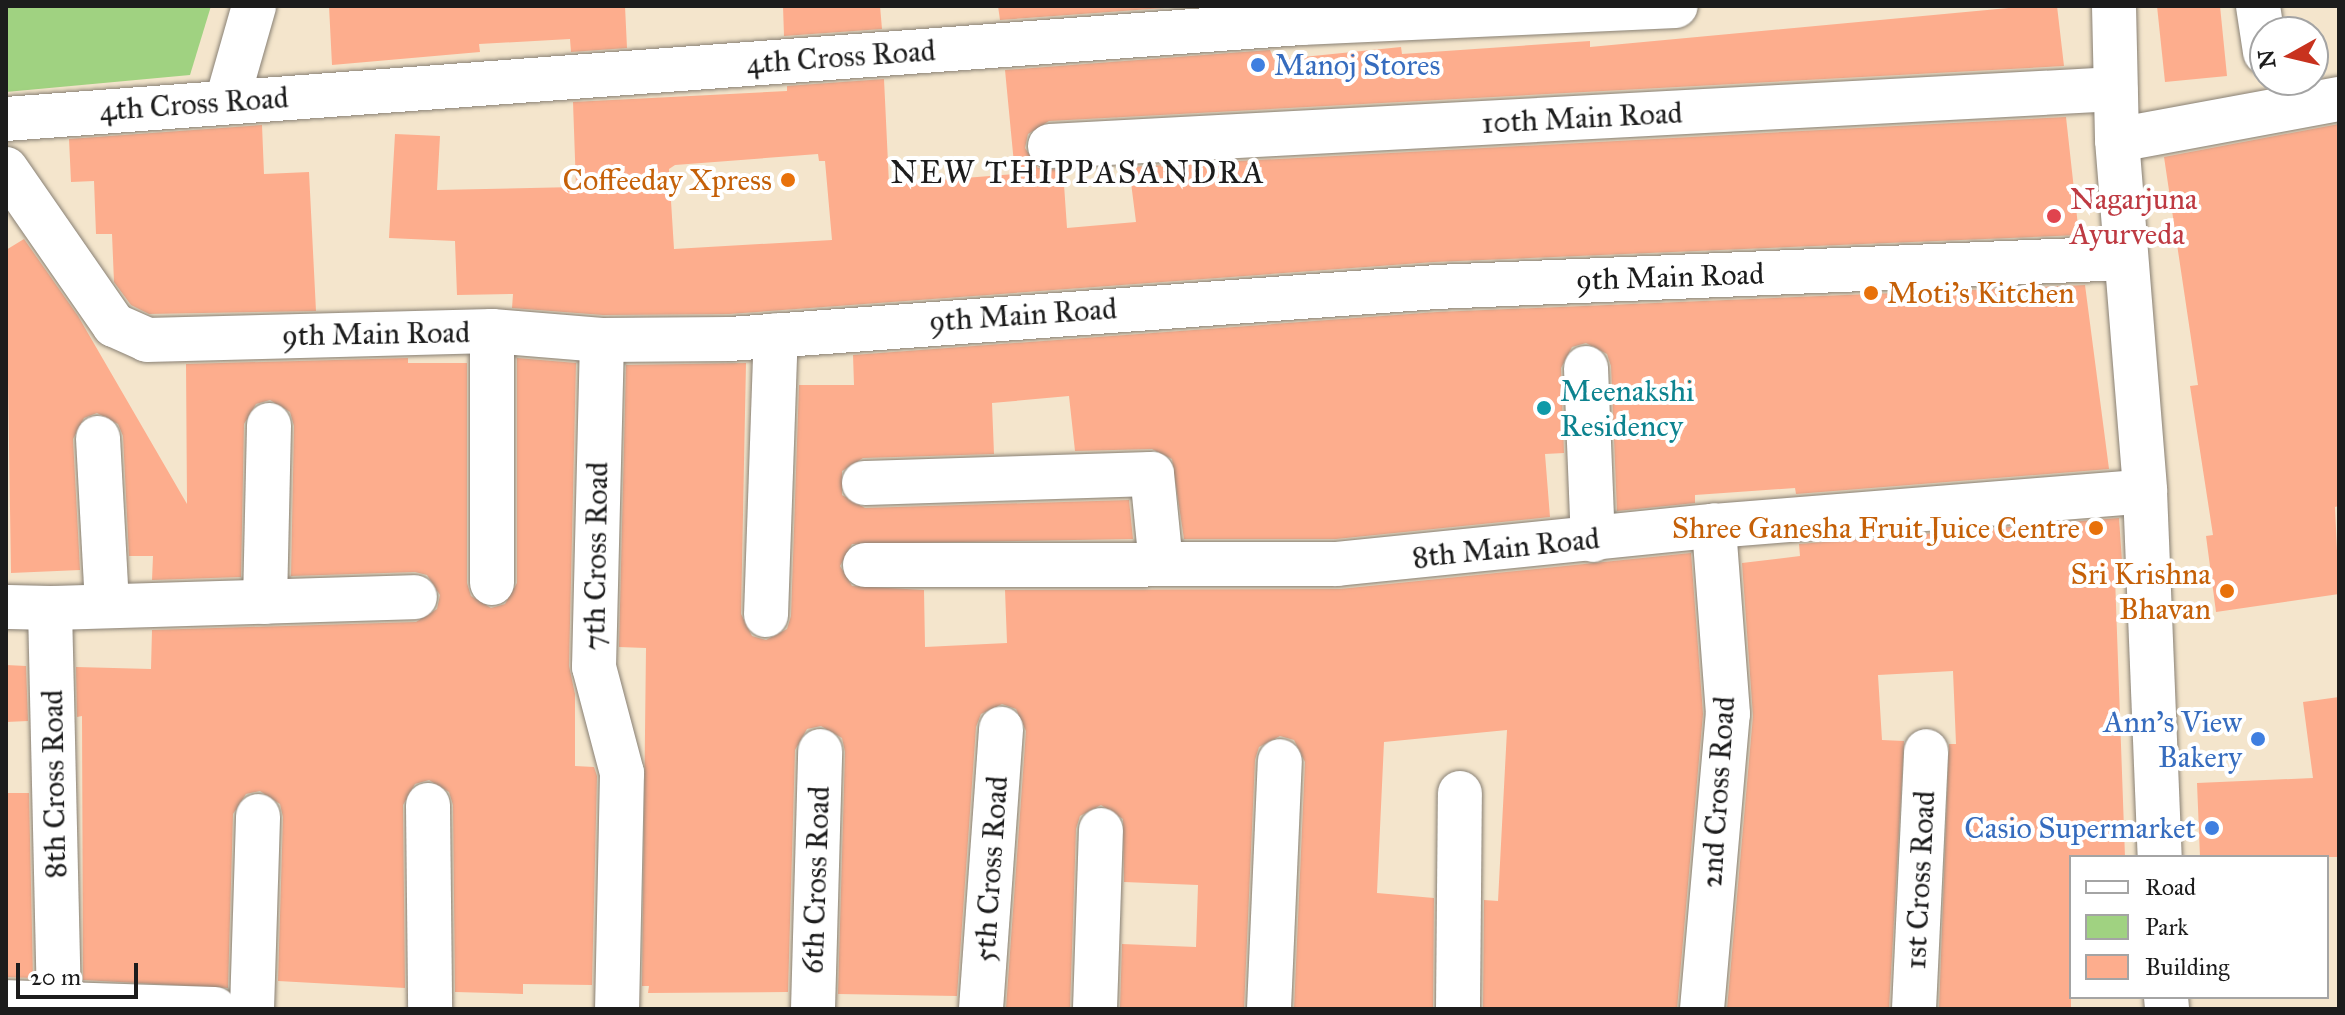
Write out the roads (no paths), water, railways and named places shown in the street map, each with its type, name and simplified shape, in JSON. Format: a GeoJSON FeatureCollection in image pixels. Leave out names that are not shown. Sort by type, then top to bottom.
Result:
{"type":"FeatureCollection","features":[{"type":"Feature","properties":{"kind":"street"},"geometry":{"type":"LineString","coordinates":[[227,101],[254,6]]}},
{"type":"Feature","properties":{"kind":"street","name":"4th Cross Road"},"geometry":{"type":"LineString","coordinates":[[6,119],[1301,15],[1676,6]]}},
{"type":"Feature","properties":{"kind":"street"},"geometry":{"type":"LineString","coordinates":[[2114,6],[2117,140],[2145,491],[2160,855]]}},
{"type":"Feature","properties":{"kind":"street","name":"10th Main Road"},"geometry":{"type":"LineString","coordinates":[[1050,146],[2115,89]]}},
{"type":"Feature","properties":{"kind":"street"},"geometry":{"type":"LineString","coordinates":[[2117,140],[2268,96]]}},
{"type":"Feature","properties":{"kind":"street"},"geometry":{"type":"LineString","coordinates":[[2288,96],[2339,99]]}},
{"type":"Feature","properties":{"kind":"street","name":"9th Main Road"},"geometry":{"type":"LineString","coordinates":[[6,169],[114,325],[147,340],[492,331],[602,340],[776,335],[1436,287],[2125,258]]}},
{"type":"Feature","properties":{"kind":"street"},"geometry":{"type":"LineString","coordinates":[[492,331],[492,583]]}},
{"type":"Feature","properties":{"kind":"street"},"geometry":{"type":"LineString","coordinates":[[766,615],[776,335]]}},
{"type":"Feature","properties":{"kind":"street","name":"7th Cross Road"},"geometry":{"type":"LineString","coordinates":[[602,340],[594,667],[622,773],[617,1009]]}},
{"type":"Feature","properties":{"kind":"street"},"geometry":{"type":"LineString","coordinates":[[1586,368],[1593,540]]}},
{"type":"Feature","properties":{"kind":"street"},"geometry":{"type":"LineString","coordinates":[[265,602],[269,425]]}},
{"type":"Feature","properties":{"kind":"street"},"geometry":{"type":"LineString","coordinates":[[98,438],[107,606]]}},
{"type":"Feature","properties":{"kind":"street"},"geometry":{"type":"LineString","coordinates":[[864,483],[1152,474],[1161,564]]}},
{"type":"Feature","properties":{"kind":"street","name":"8th Main Road"},"geometry":{"type":"LineString","coordinates":[[865,565],[1337,564],[1714,526],[2145,491]]}},
{"type":"Feature","properties":{"kind":"street","name":"2nd Cross Road"},"geometry":{"type":"LineString","coordinates":[[1702,1009],[1728,714],[1714,526]]}},
{"type":"Feature","properties":{"kind":"street"},"geometry":{"type":"LineString","coordinates":[[6,607],[415,597]]}},
{"type":"Feature","properties":{"kind":"street","name":"8th Cross Road"},"geometry":{"type":"LineString","coordinates":[[50,608],[59,1004]]}},
{"type":"Feature","properties":{"kind":"street","name":"5th Cross Road"},"geometry":{"type":"LineString","coordinates":[[981,1009],[1001,729]]}},
{"type":"Feature","properties":{"kind":"street","name":"6th Cross Road"},"geometry":{"type":"LineString","coordinates":[[813,1009],[820,751]]}},
{"type":"Feature","properties":{"kind":"street","name":"1st Cross Road"},"geometry":{"type":"LineString","coordinates":[[1914,1009],[1926,751]]}},
{"type":"Feature","properties":{"kind":"street"},"geometry":{"type":"LineString","coordinates":[[1269,1009],[1280,761]]}},
{"type":"Feature","properties":{"kind":"street"},"geometry":{"type":"LineString","coordinates":[[1458,1009],[1460,793]]}},
{"type":"Feature","properties":{"kind":"street"},"geometry":{"type":"LineString","coordinates":[[428,805],[430,1009]]}},
{"type":"Feature","properties":{"kind":"street"},"geometry":{"type":"LineString","coordinates":[[252,1009],[258,816]]}},
{"type":"Feature","properties":{"kind":"street"},"geometry":{"type":"LineString","coordinates":[[1095,1009],[1101,830]]}},
{"type":"Feature","properties":{"kind":"street"},"geometry":{"type":"LineString","coordinates":[[6,1002],[215,1009]]}},
{"type":"Feature","properties":{"kind":"place","name":"Manoj Stores"},"geometry":{"type":"Point","coordinates":[1258,65]}},
{"type":"Feature","properties":{"kind":"place","name":"Coffeeday Xpress"},"geometry":{"type":"Point","coordinates":[788,180]}},
{"type":"Feature","properties":{"kind":"place","name":"Nagarjuna Ayurveda"},"geometry":{"type":"Point","coordinates":[2054,216]}},
{"type":"Feature","properties":{"kind":"place","name":"Moti's Kitchen"},"geometry":{"type":"Point","coordinates":[1871,293]}},
{"type":"Feature","properties":{"kind":"place","name":"Meenakshi Residency"},"geometry":{"type":"Point","coordinates":[1544,408]}},
{"type":"Feature","properties":{"kind":"place","name":"Shree Ganesha Fruit Juice Centre"},"geometry":{"type":"Point","coordinates":[2096,528]}},
{"type":"Feature","properties":{"kind":"place","name":"Sri Krishna Bhavan"},"geometry":{"type":"Point","coordinates":[2227,591]}},
{"type":"Feature","properties":{"kind":"place","name":"Ann's View Bakery"},"geometry":{"type":"Point","coordinates":[2258,739]}},
{"type":"Feature","properties":{"kind":"place","name":"Casio Supermarket"},"geometry":{"type":"Point","coordinates":[2212,828]}},
{"type":"Feature","properties":{"kind":"district","name":"NEW THIPPASANDRA"},"geometry":{"type":"Point","coordinates":[1078,173]}}]}
